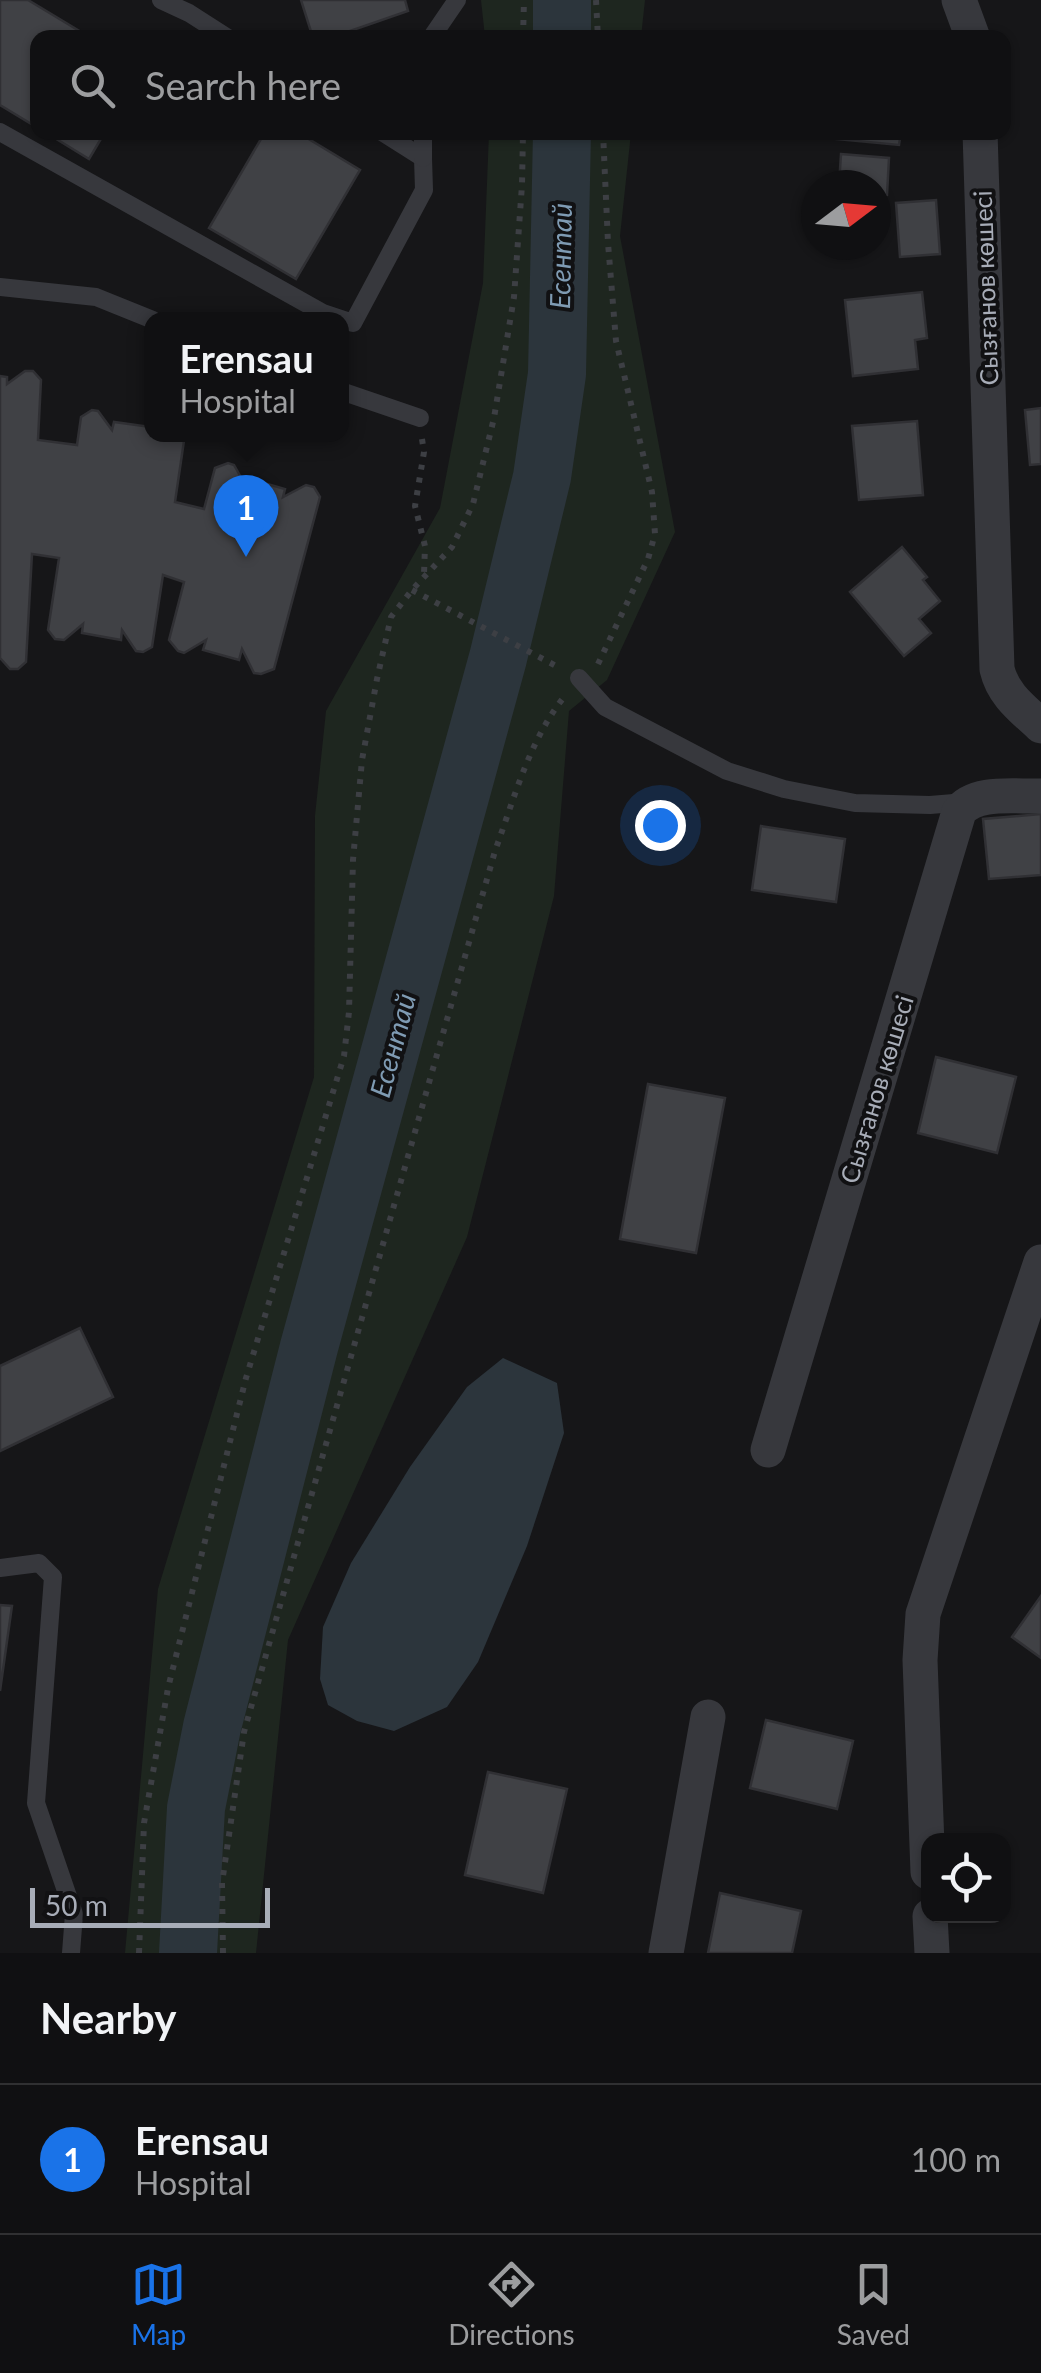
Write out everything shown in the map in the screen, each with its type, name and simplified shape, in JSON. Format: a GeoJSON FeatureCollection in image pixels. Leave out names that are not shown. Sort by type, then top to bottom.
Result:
{"type":"FeatureCollection","features":[{"type":"Feature","properties":{"kind":"street"},"geometry":{"type":"LineString","coordinates":[[959,0],[970,30]]}},
{"type":"Feature","properties":{"kind":"street","name":"Сызғанов көшесі"},"geometry":{"type":"LineString","coordinates":[[980,140],[997,670],[1007,694],[1041,726]]}},
{"type":"Feature","properties":{"kind":"street"},"geometry":{"type":"LineString","coordinates":[[966,802],[1041,796]]}},
{"type":"Feature","properties":{"kind":"street","name":"Сызғанов көшесі"},"geometry":{"type":"LineString","coordinates":[[768,1450],[953,830],[966,802]]}},
{"type":"Feature","properties":{"kind":"street"},"geometry":{"type":"LineString","coordinates":[[927,1833],[920,1660],[923,1614],[1041,1262]]}},
{"type":"Feature","properties":{"kind":"street"},"geometry":{"type":"LineString","coordinates":[[666,1953],[708,1717]]}},
{"type":"Feature","properties":{"kind":"street"},"geometry":{"type":"LineString","coordinates":[[930,1923],[932,1953]]}},
{"type":"Feature","properties":{"kind":"lane"},"geometry":{"type":"LineString","coordinates":[[160,0],[190,6],[218,30]]}},
{"type":"Feature","properties":{"kind":"lane"},"geometry":{"type":"LineString","coordinates":[[436,30],[456,0]]}},
{"type":"Feature","properties":{"kind":"lane"},"geometry":{"type":"LineString","coordinates":[[0,132],[323,312]]}},
{"type":"Feature","properties":{"kind":"lane"},"geometry":{"type":"LineString","coordinates":[[395,140],[424,158]]}},
{"type":"Feature","properties":{"kind":"lane"},"geometry":{"type":"LineString","coordinates":[[349,322],[353,323],[424,190],[423,140]]}},
{"type":"Feature","properties":{"kind":"lane"},"geometry":{"type":"LineString","coordinates":[[0,287],[96,297],[144,316]]}},
{"type":"Feature","properties":{"kind":"lane"},"geometry":{"type":"LineString","coordinates":[[349,393],[420,418]]}},
{"type":"Feature","properties":{"kind":"lane"},"geometry":{"type":"LineString","coordinates":[[579,678],[605,707],[727,771],[784,789],[855,803],[966,802]]}},
{"type":"Feature","properties":{"kind":"lane"},"geometry":{"type":"LineString","coordinates":[[0,1568],[39,1563],[53,1577],[36,1803],[74,1914],[71,1953]]}},
{"type":"Feature","properties":{"kind":"path"},"geometry":{"type":"LineString","coordinates":[[523,30],[524,0]]}},
{"type":"Feature","properties":{"kind":"path"},"geometry":{"type":"LineString","coordinates":[[596,0],[598,30]]}},
{"type":"Feature","properties":{"kind":"path"},"geometry":{"type":"LineString","coordinates":[[139,1953],[144,1823],[168,1688],[246,1378],[344,1056],[353,860],[362,760],[377,678],[392,617],[452,547],[473,504],[494,418],[514,297],[523,140]]}},
{"type":"Feature","properties":{"kind":"path"},"geometry":{"type":"LineString","coordinates":[[223,1953],[222,1883],[244,1732],[495,852],[528,760],[554,709],[579,678],[598,664],[648,559],[655,534],[652,492],[616,341],[603,140]]}},
{"type":"Feature","properties":{"kind":"path"},"geometry":{"type":"LineString","coordinates":[[420,418],[424,452],[414,506],[425,546],[424,577]]}},
{"type":"Feature","properties":{"kind":"path"},"geometry":{"type":"LineString","coordinates":[[412,590],[542,658]]}},
{"type":"Feature","properties":{"kind":"shaded area"},"geometry":{"type":"Polygon","coordinates":[[[481,0],[645,0],[642,30],[484,30],[481,0]]]}},
{"type":"Feature","properties":{"kind":"shaded area"},"geometry":{"type":"Polygon","coordinates":[[[489,140],[630,140],[620,236],[675,532],[607,680],[569,711],[554,896],[467,1237],[288,1640],[256,1953],[125,1953],[158,1589],[314,1077],[315,816],[326,711],[440,508],[483,283],[489,140]]]}},
{"type":"Feature","properties":{"kind":"shaded area"},"geometry":{"type":"Polygon","coordinates":[[[503,1358],[557,1383],[564,1433],[527,1546],[478,1662],[447,1707],[394,1731],[357,1721],[328,1705],[320,1679],[323,1627],[351,1563],[410,1467],[467,1387],[503,1358]]]}},
{"type":"Feature","properties":{"kind":"building"},"geometry":{"type":"Polygon","coordinates":[[[0,0],[28,0],[78,30],[30,30],[30,123],[0,105],[0,0]]]}},
{"type":"Feature","properties":{"kind":"building"},"geometry":{"type":"Polygon","coordinates":[[[301,0],[405,0],[408,11],[353,30],[310,30],[301,0]]]}},
{"type":"Feature","properties":{"kind":"building"},"geometry":{"type":"Polygon","coordinates":[[[58,140],[100,140],[89,159],[58,140]]]}},
{"type":"Feature","properties":{"kind":"building"},"geometry":{"type":"Polygon","coordinates":[[[260,140],[310,140],[360,170],[296,279],[209,228],[260,140]]]}},
{"type":"Feature","properties":{"kind":"building"},"geometry":{"type":"Polygon","coordinates":[[[846,140],[900,140],[899,145],[846,140]]]}},
{"type":"Feature","properties":{"kind":"building"},"geometry":{"type":"Polygon","coordinates":[[[841,154],[889,158],[888,170],[840,170],[841,154]]]}},
{"type":"Feature","properties":{"kind":"building"},"geometry":{"type":"Polygon","coordinates":[[[936,200],[940,254],[900,257],[896,203],[936,200]]]}},
{"type":"Feature","properties":{"kind":"building"},"geometry":{"type":"Polygon","coordinates":[[[922,292],[927,338],[915,340],[918,369],[853,376],[845,300],[922,292]]]}},
{"type":"Feature","properties":{"kind":"building"},"geometry":{"type":"Polygon","coordinates":[[[25,371],[33,371],[41,380],[38,440],[77,445],[81,417],[92,410],[98,411],[112,430],[114,422],[144,426],[144,442],[184,442],[175,502],[204,509],[215,468],[228,463],[234,465],[247,488],[250,479],[285,489],[283,497],[306,485],[314,487],[320,497],[274,669],[254,673],[242,649],[239,660],[203,650],[206,640],[184,653],[178,651],[169,640],[184,582],[163,575],[152,647],[136,651],[122,630],[121,640],[82,633],[83,624],[64,640],[55,639],[48,630],[59,558],[32,554],[26,662],[18,669],[10,669],[0,658],[0,376],[7,377],[7,384],[25,371]]]}},
{"type":"Feature","properties":{"kind":"building"},"geometry":{"type":"Polygon","coordinates":[[[1041,408],[1041,464],[1030,465],[1025,410],[1041,408]]]}},
{"type":"Feature","properties":{"kind":"building"},"geometry":{"type":"Polygon","coordinates":[[[917,421],[923,495],[859,500],[852,426],[917,421]]]}},
{"type":"Feature","properties":{"kind":"building"},"geometry":{"type":"Polygon","coordinates":[[[902,547],[927,577],[923,580],[940,601],[919,619],[931,633],[904,656],[850,592],[902,547]]]}},
{"type":"Feature","properties":{"kind":"building"},"geometry":{"type":"Polygon","coordinates":[[[1041,814],[1041,875],[989,879],[983,819],[1041,814]]]}},
{"type":"Feature","properties":{"kind":"building"},"geometry":{"type":"Polygon","coordinates":[[[761,826],[845,839],[836,902],[752,890],[761,826]]]}},
{"type":"Feature","properties":{"kind":"building"},"geometry":{"type":"Polygon","coordinates":[[[936,1057],[1016,1077],[997,1153],[918,1133],[936,1057]]]}},
{"type":"Feature","properties":{"kind":"building"},"geometry":{"type":"Polygon","coordinates":[[[648,1084],[725,1098],[696,1253],[620,1239],[648,1084]]]}},
{"type":"Feature","properties":{"kind":"building"},"geometry":{"type":"Polygon","coordinates":[[[80,1328],[113,1397],[0,1451],[0,1366],[80,1328]]]}},
{"type":"Feature","properties":{"kind":"building"},"geometry":{"type":"Polygon","coordinates":[[[1041,1596],[1041,1658],[1012,1637],[1041,1596]]]}},
{"type":"Feature","properties":{"kind":"building"},"geometry":{"type":"Polygon","coordinates":[[[0,1605],[12,1606],[0,1691],[0,1605]]]}},
{"type":"Feature","properties":{"kind":"building"},"geometry":{"type":"Polygon","coordinates":[[[766,1720],[853,1741],[837,1809],[750,1788],[766,1720]]]}},
{"type":"Feature","properties":{"kind":"building"},"geometry":{"type":"Polygon","coordinates":[[[488,1772],[567,1789],[543,1893],[465,1875],[488,1772]]]}},
{"type":"Feature","properties":{"kind":"building"},"geometry":{"type":"Polygon","coordinates":[[[720,1893],[801,1911],[792,1953],[708,1953],[720,1893]]]}},
{"type":"Feature","properties":{"kind":"waterway","name":"Есентай"},"geometry":{"type":"LineString","coordinates":[[562,0],[562,30]]}},
{"type":"Feature","properties":{"kind":"waterway","name":"Есентай"},"geometry":{"type":"LineString","coordinates":[[188,1953],[196,1808],[212,1727],[309,1347],[498,658],[542,477],[557,374],[562,140]]}},
{"type":"Feature","properties":{"kind":"place","name":"Erensau"},"geometry":{"type":"Point","coordinates":[246,557]}}]}
